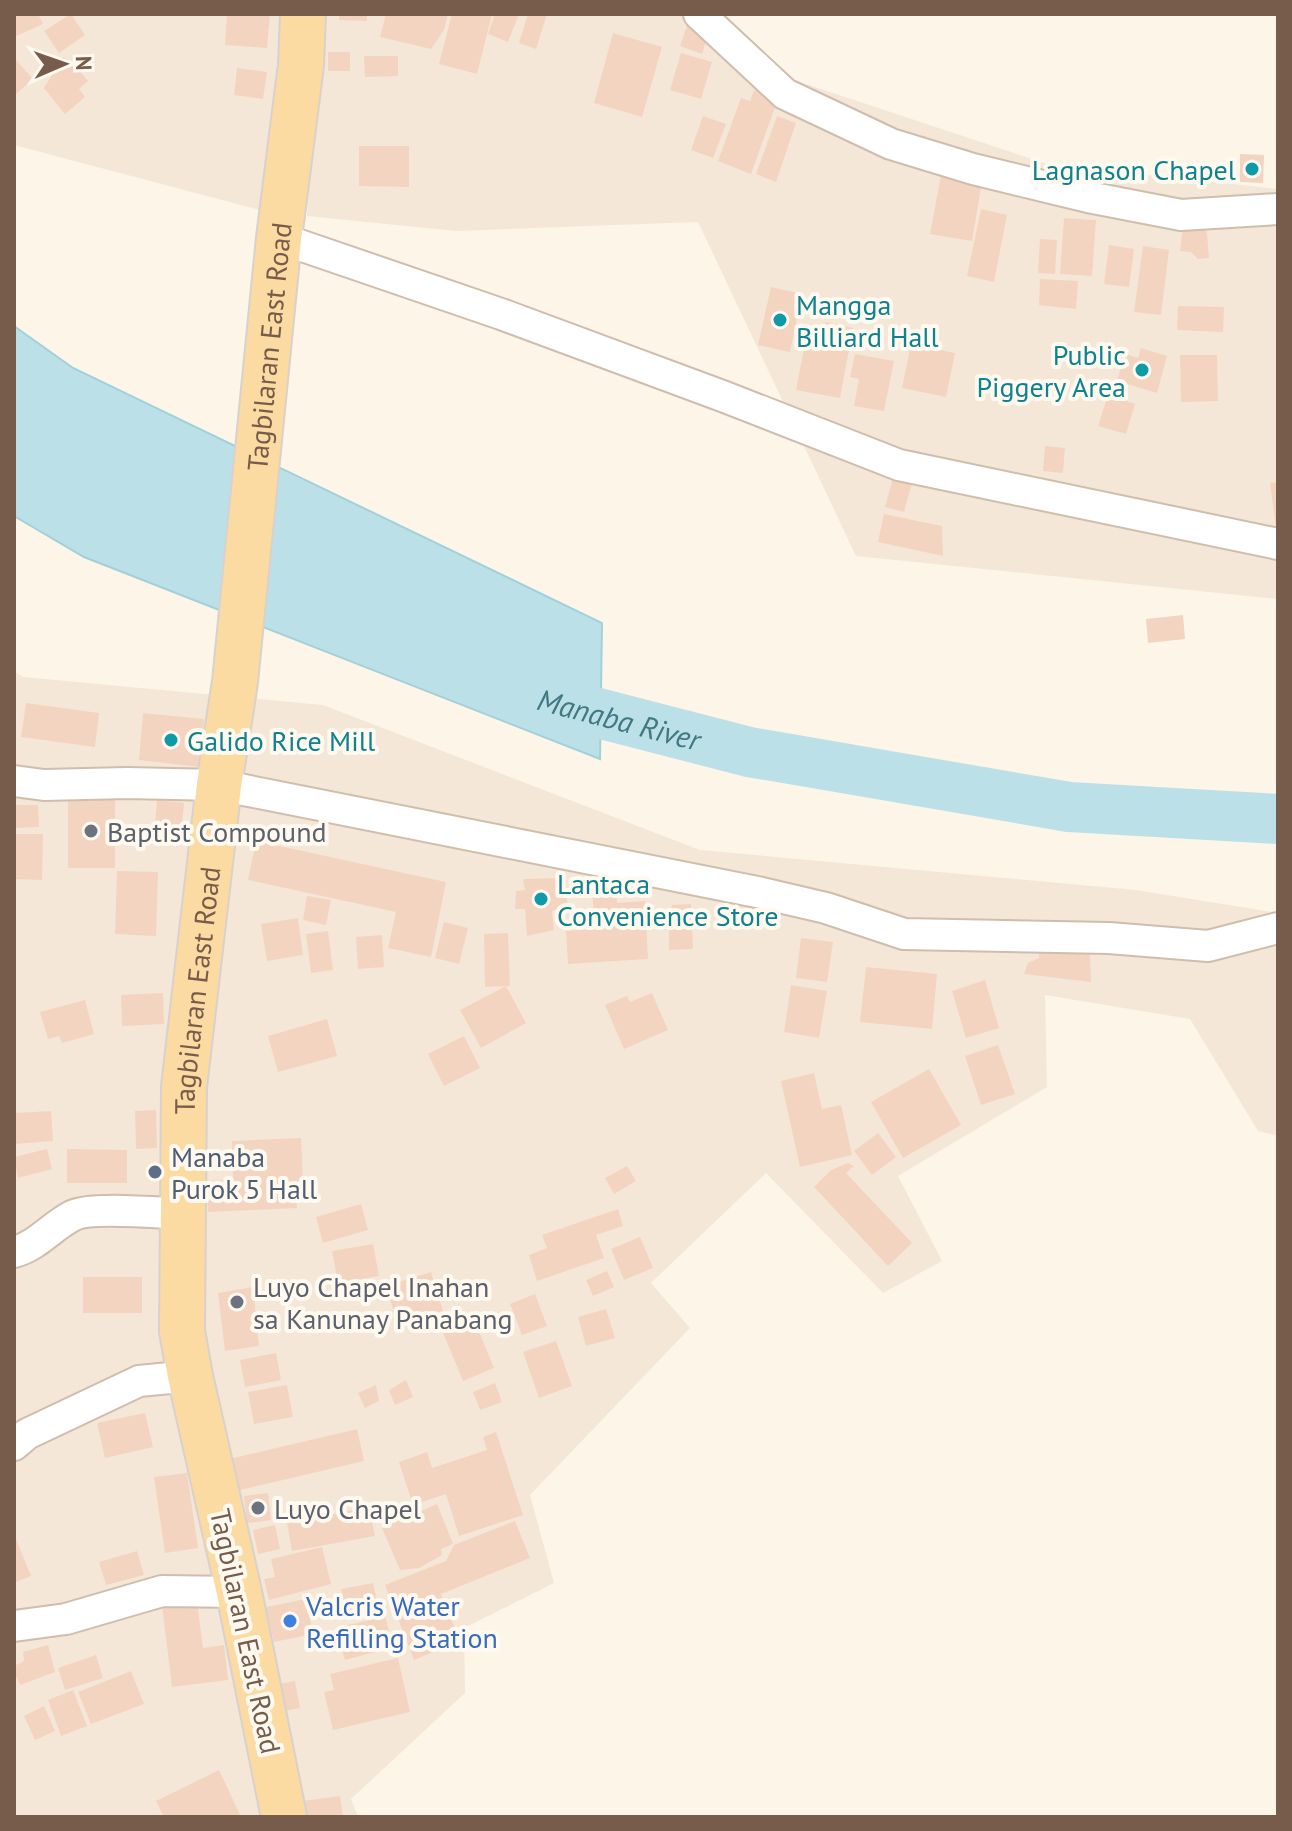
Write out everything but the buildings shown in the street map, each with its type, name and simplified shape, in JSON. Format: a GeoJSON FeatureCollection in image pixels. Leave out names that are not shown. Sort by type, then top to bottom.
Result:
{"type":"FeatureCollection","features":[{"type":"Feature","properties":{"kind":"main road","name":"Tagbilaran East Road"},"geometry":{"type":"LineString","coordinates":[[284,1817],[182,1331],[184,1087],[219,785],[235,682],[278,249],[301,65],[303,14]]}},
{"type":"Feature","properties":{"kind":"street"},"geometry":{"type":"LineString","coordinates":[[699,14],[785,94],[891,144],[973,169],[1088,197],[1181,215],[1278,209]]}},
{"type":"Feature","properties":{"kind":"street"},"geometry":{"type":"LineString","coordinates":[[278,249],[501,314],[899,465],[1278,544]]}},
{"type":"Feature","properties":{"kind":"street"},"geometry":{"type":"LineString","coordinates":[[14,781],[44,785],[219,785],[762,893],[826,908],[904,934],[1109,938],[1208,946],[1278,928]]}},
{"type":"Feature","properties":{"kind":"street"},"geometry":{"type":"LineString","coordinates":[[14,1252],[26,1249],[74,1214],[126,1211],[184,1214]]}},
{"type":"Feature","properties":{"kind":"street"},"geometry":{"type":"LineString","coordinates":[[14,1445],[27,1434],[139,1381],[190,1376]]}},
{"type":"Feature","properties":{"kind":"street"},"geometry":{"type":"LineString","coordinates":[[14,1626],[66,1619],[162,1591],[239,1592]]}},
{"type":"Feature","properties":{"kind":"shaded area"},"geometry":{"type":"Polygon","coordinates":[[[14,14],[282,14],[283,27],[260,210],[14,145],[14,14]]]}},
{"type":"Feature","properties":{"kind":"shaded area"},"geometry":{"type":"Polygon","coordinates":[[[322,14],[720,14],[794,80],[1047,164],[1278,189],[1278,599],[856,556],[698,222],[456,231],[307,216],[322,14]]]}},
{"type":"Feature","properties":{"kind":"shaded area"},"geometry":{"type":"Polygon","coordinates":[[[14,671],[23,677],[323,705],[700,850],[1136,890],[1278,913],[1278,1136],[1258,1131],[1190,1019],[1045,995],[1047,1087],[898,1176],[942,1261],[883,1293],[766,1173],[651,1283],[690,1328],[530,1495],[554,1583],[464,1628],[465,1693],[351,1799],[358,1817],[14,1817],[14,671]]]}},
{"type":"Feature","properties":{"kind":"water"},"geometry":{"type":"Polygon","coordinates":[[[14,326],[73,368],[602,623],[600,759],[84,557],[14,516],[14,326]]]}},
{"type":"Feature","properties":{"kind":"waterway","name":"Manaba River"},"geometry":{"type":"LineString","coordinates":[[536,697],[749,752],[1069,807],[1278,819]]}},
{"type":"Feature","properties":{"kind":"place","name":"Lagnason Chapel"},"geometry":{"type":"Point","coordinates":[1252,169]}},
{"type":"Feature","properties":{"kind":"place","name":"Mangga Billiard Hall"},"geometry":{"type":"Point","coordinates":[780,320]}},
{"type":"Feature","properties":{"kind":"place","name":"Public Piggery Area"},"geometry":{"type":"Point","coordinates":[1142,370]}},
{"type":"Feature","properties":{"kind":"place","name":"Galido Rice Mill"},"geometry":{"type":"Point","coordinates":[171,740]}},
{"type":"Feature","properties":{"kind":"place","name":"Baptist Compound"},"geometry":{"type":"Point","coordinates":[91,831]}},
{"type":"Feature","properties":{"kind":"place","name":"Lantaca Convenience Store"},"geometry":{"type":"Point","coordinates":[541,899]}},
{"type":"Feature","properties":{"kind":"place","name":"Manaba Purok 5 Hall"},"geometry":{"type":"Point","coordinates":[155,1172]}},
{"type":"Feature","properties":{"kind":"place","name":"Luyo Chapel Inahan sa Kanunay Panabang"},"geometry":{"type":"Point","coordinates":[237,1302]}},
{"type":"Feature","properties":{"kind":"place","name":"Luyo Chapel"},"geometry":{"type":"Point","coordinates":[258,1508]}},
{"type":"Feature","properties":{"kind":"place","name":"Valcris Water Refilling Station"},"geometry":{"type":"Point","coordinates":[290,1621]}}]}
